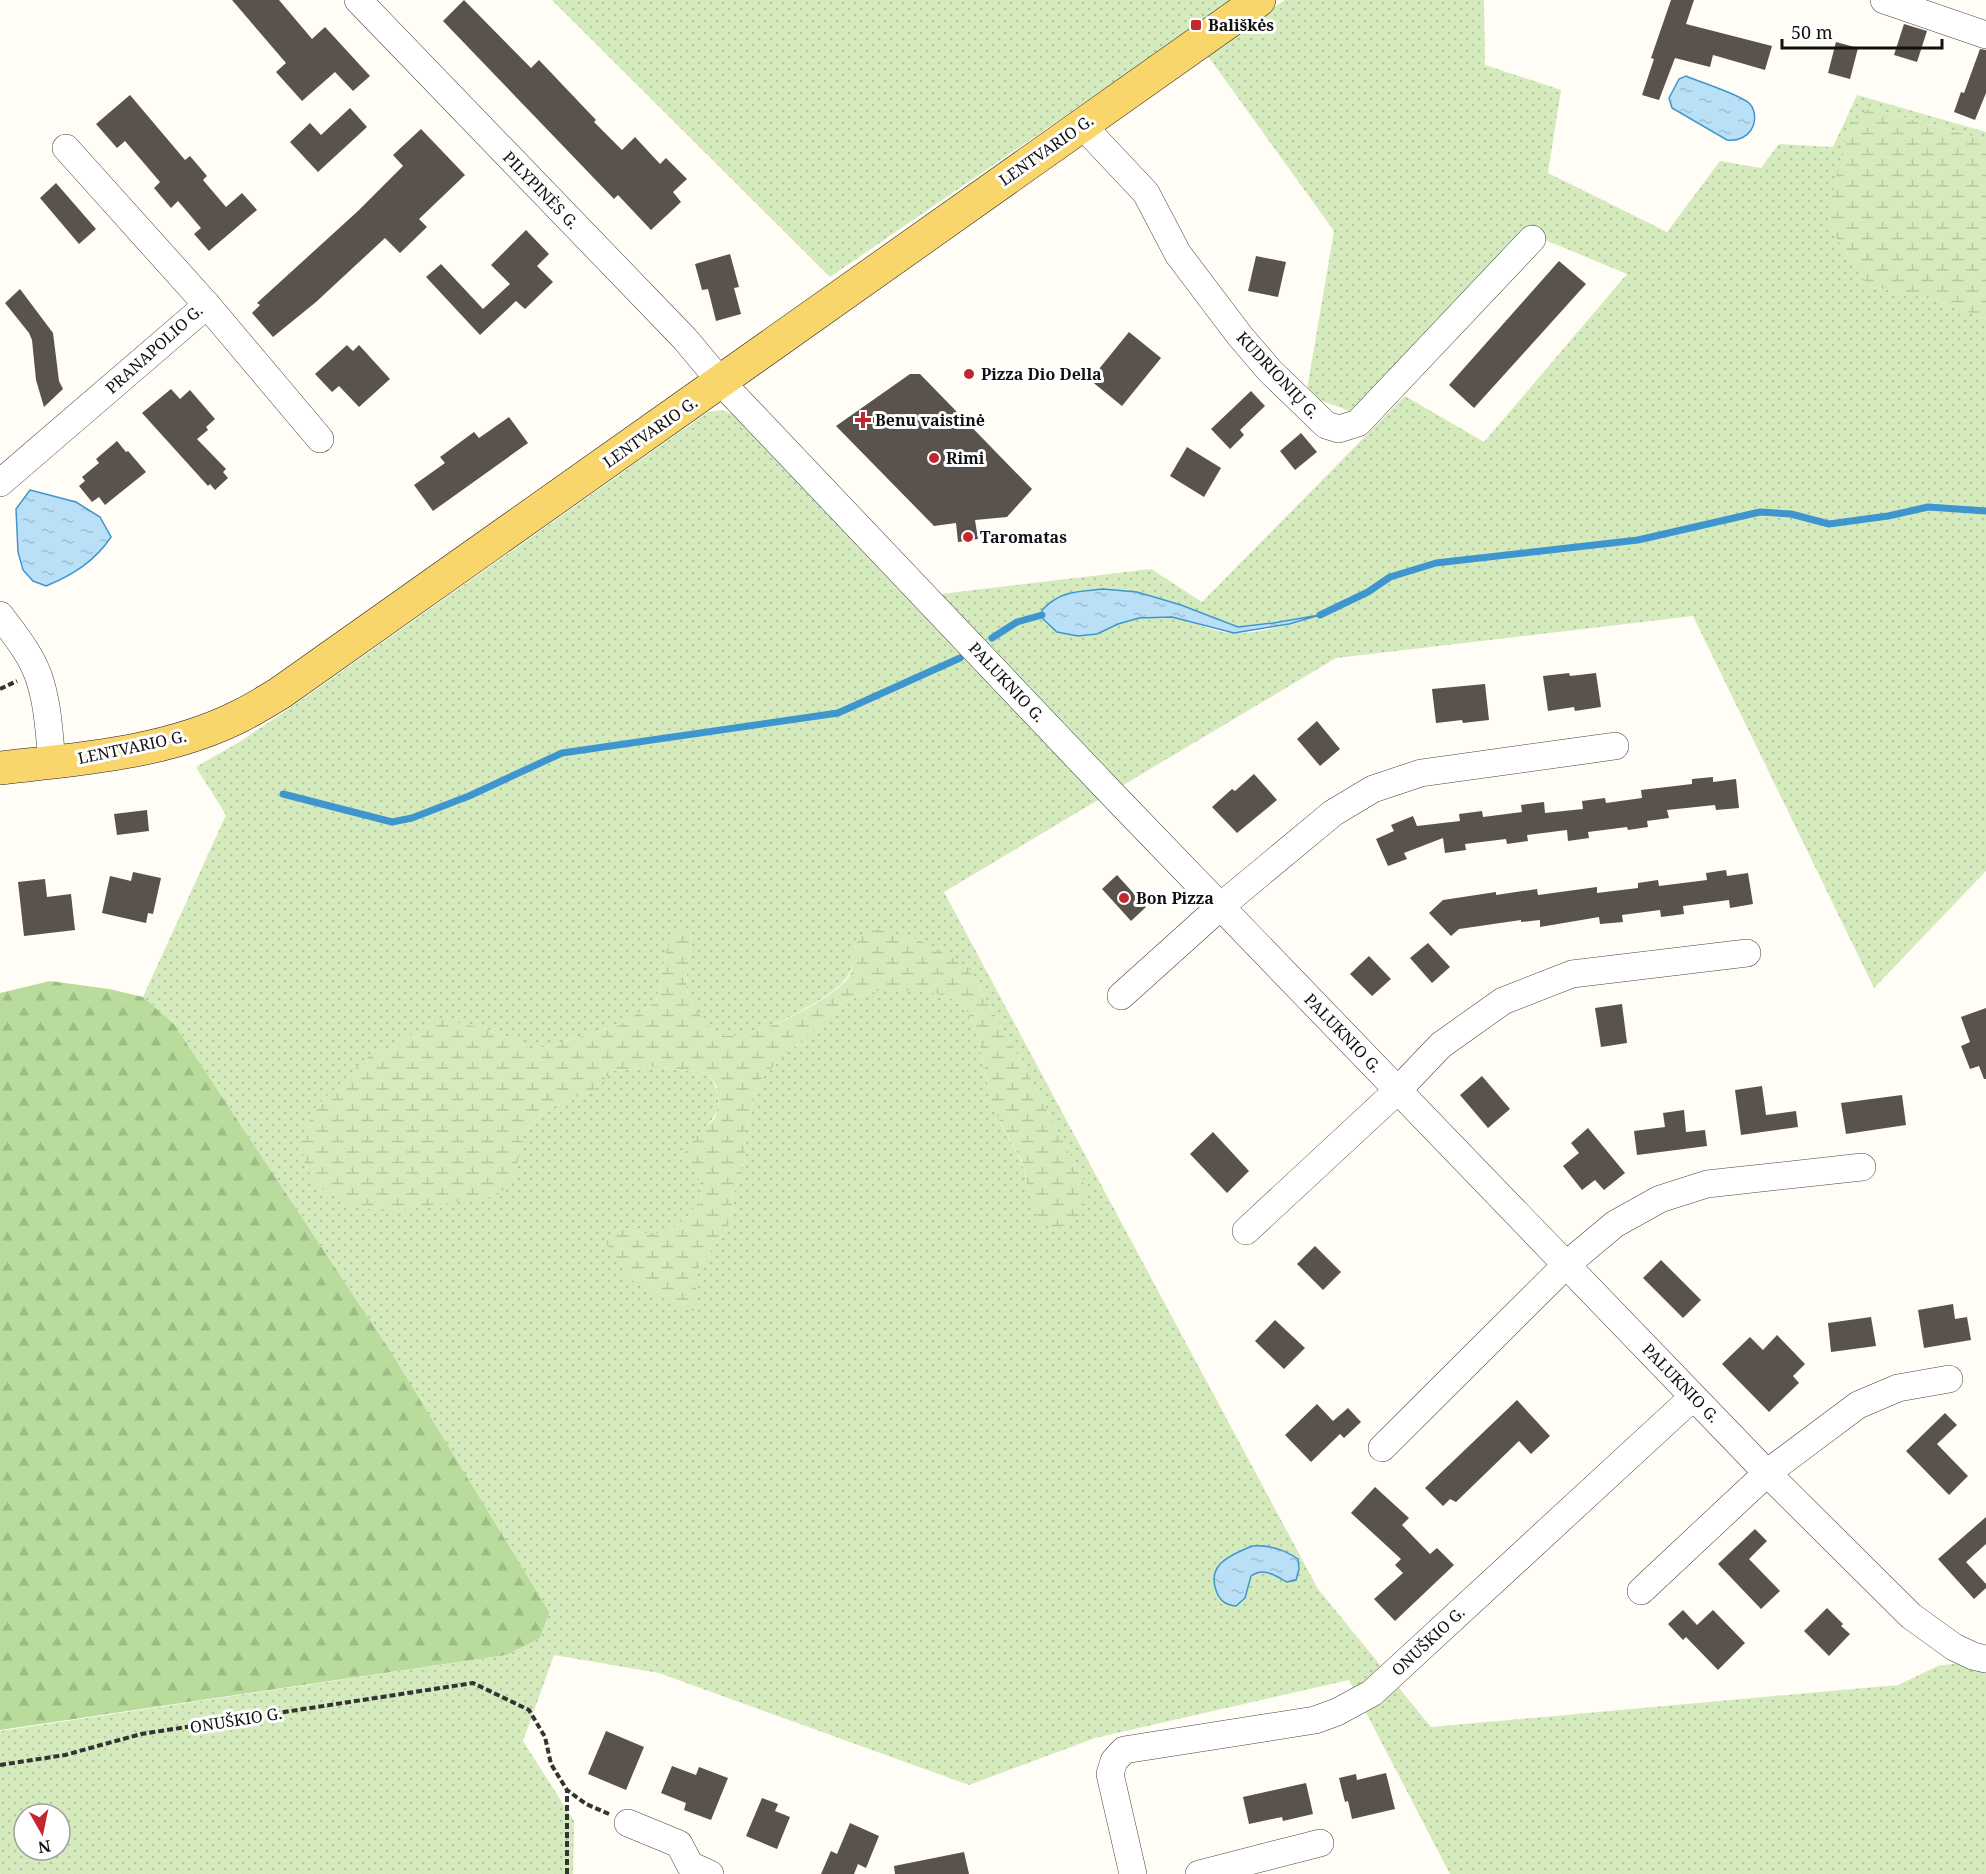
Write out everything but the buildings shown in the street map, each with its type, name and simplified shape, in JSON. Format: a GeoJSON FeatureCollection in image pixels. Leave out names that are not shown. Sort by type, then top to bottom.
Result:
{"type":"FeatureCollection","features":[{"type":"Feature","properties":{"kind":"main road","name":"LENTVARIO G."},"geometry":{"type":"LineString","coordinates":[[0,768],[105,755],[152,746],[197,733],[240,716],[280,693],[1259,0]]}},
{"type":"Feature","properties":{"kind":"street","name":"PILYPINĖS G."},"geometry":{"type":"LineString","coordinates":[[358,0],[685,339],[721,382]]}},
{"type":"Feature","properties":{"kind":"street"},"geometry":{"type":"LineString","coordinates":[[1884,0],[1986,35]]}},
{"type":"Feature","properties":{"kind":"street","name":"KUDRIONIŲ G."},"geometry":{"type":"LineString","coordinates":[[1082,125],[1146,193],[1178,254],[1240,336],[1270,371],[1326,425],[1339,429],[1358,423],[1532,239]]}},
{"type":"Feature","properties":{"kind":"street","name":"PRANAPOLIO G."},"geometry":{"type":"LineString","coordinates":[[0,483],[207,305],[66,148]]}},
{"type":"Feature","properties":{"kind":"street"},"geometry":{"type":"LineString","coordinates":[[207,305],[320,439]]}},
{"type":"Feature","properties":{"kind":"street","name":"PALUKNIO G."},"geometry":{"type":"LineString","coordinates":[[721,382],[1767,1473],[1911,1616],[1954,1647],[1986,1659]]}},
{"type":"Feature","properties":{"kind":"street"},"geometry":{"type":"LineString","coordinates":[[0,615],[24,648],[37,673],[45,698],[52,762]]}},
{"type":"Feature","properties":{"kind":"street"},"geometry":{"type":"LineString","coordinates":[[1121,996],[1221,906],[1333,813],[1373,789],[1421,774],[1615,747]]}},
{"type":"Feature","properties":{"kind":"street"},"geometry":{"type":"LineString","coordinates":[[1246,1231],[1398,1090],[1441,1045],[1503,1001],[1572,974],[1747,953]]}},
{"type":"Feature","properties":{"kind":"street"},"geometry":{"type":"LineString","coordinates":[[1382,1448],[1567,1264],[1615,1224],[1660,1199],[1707,1184],[1862,1167]]}},
{"type":"Feature","properties":{"kind":"street"},"geometry":{"type":"LineString","coordinates":[[1641,1591],[1767,1473],[1858,1405],[1898,1388],[1950,1379]]}},
{"type":"Feature","properties":{"kind":"street","name":"ONUŠKIO G."},"geometry":{"type":"LineString","coordinates":[[1133,1874],[1110,1773],[1113,1761],[1124,1750],[1315,1720],[1338,1712],[1372,1692],[1693,1396]]}},
{"type":"Feature","properties":{"kind":"street"},"geometry":{"type":"LineString","coordinates":[[628,1823],[679,1844],[690,1865],[710,1874]]}},
{"type":"Feature","properties":{"kind":"street"},"geometry":{"type":"LineString","coordinates":[[1199,1874],[1320,1843]]}},
{"type":"Feature","properties":{"kind":"path","name":"ONUŠKIO G."},"geometry":{"type":"LineString","coordinates":[[0,1765],[65,1755],[141,1734],[473,1683],[529,1710],[545,1737],[551,1764],[567,1790]]}},
{"type":"Feature","properties":{"kind":"path"},"geometry":{"type":"LineString","coordinates":[[567,1790],[586,1804],[628,1823]]}},
{"type":"Feature","properties":{"kind":"path"},"geometry":{"type":"LineString","coordinates":[[567,1790],[567,1874]]}},
{"type":"Feature","properties":{"kind":"green space"},"geometry":{"type":"Polygon","coordinates":[[[552,0],[1234,0],[830,277],[552,0]]]}},
{"type":"Feature","properties":{"kind":"green space"},"geometry":{"type":"Polygon","coordinates":[[[1285,0],[1484,0],[1485,65],[1561,90],[1548,173],[1667,232],[1720,161],[1761,168],[1779,144],[1833,147],[1857,95],[1986,132],[1986,140],[1870,108],[1828,225],[1868,286],[1943,303],[1986,320],[1986,871],[1874,988],[1693,616],[1336,658],[944,892],[1318,1589],[1431,1727],[1898,1685],[1938,1666],[1986,1659],[1986,1874],[1450,1874],[1349,1680],[1095,1738],[969,1785],[659,1673],[554,1655],[523,1741],[574,1821],[573,1874],[0,1874],[0,1731],[506,1655],[389,1349],[174,1024],[143,997],[226,815],[196,767],[241,741],[300,701],[708,412],[721,410],[733,414],[941,594],[1151,569],[1202,602],[1405,396],[1484,442],[1627,274],[1531,234],[1352,412],[1306,395],[1334,231],[1205,52],[1285,0]],[[1137,592],[1118,624],[1131,620],[1167,616],[1218,631],[1242,633],[1274,628],[1315,616],[1238,627],[1181,605],[1137,592]],[[691,931],[666,952],[656,1002],[617,1026],[534,1050],[490,1030],[524,1134],[545,1110],[593,1091],[613,1071],[652,1067],[709,1073],[719,1100],[718,1108],[711,1121],[697,1136],[698,1173],[702,1198],[689,1215],[668,1233],[645,1233],[617,1227],[698,1269],[729,1225],[734,1193],[745,1160],[746,1131],[755,1095],[763,1076],[844,1001],[877,991],[928,991],[956,1000],[967,1011],[977,1032],[993,1109],[1023,1165],[1030,1197],[1083,1179],[1024,1066],[967,966],[855,945],[850,973],[827,995],[773,1025],[739,1035],[727,1036],[711,1030],[698,1013],[688,994],[686,983],[691,931]],[[1252,1546],[1232,1556],[1218,1568],[1214,1584],[1226,1604],[1245,1581],[1257,1573],[1270,1573],[1286,1582],[1252,1546]]]}},
{"type":"Feature","properties":{"kind":"green space"},"geometry":{"type":"Polygon","coordinates":[[[1870,108],[1986,140],[1986,320],[1943,303],[1868,286],[1828,225],[1828,214],[1848,126],[1870,108]]]}},
{"type":"Feature","properties":{"kind":"green space"},"geometry":{"type":"Polygon","coordinates":[[[683,926],[691,931],[687,990],[709,1028],[726,1036],[763,1029],[805,1010],[824,998],[848,978],[855,945],[861,935],[876,929],[917,939],[967,966],[1024,1066],[1083,1179],[1086,1197],[1084,1213],[1073,1222],[1058,1228],[1041,1224],[1030,1197],[1023,1164],[993,1109],[977,1032],[967,1011],[956,1000],[928,991],[877,991],[844,1001],[763,1076],[755,1095],[746,1131],[745,1160],[734,1193],[729,1225],[698,1269],[694,1312],[680,1307],[628,1278],[605,1241],[617,1227],[645,1233],[668,1233],[689,1215],[702,1198],[698,1173],[683,1155],[697,1136],[715,1118],[719,1102],[717,1087],[709,1073],[652,1067],[613,1071],[593,1091],[545,1110],[524,1134],[513,1183],[496,1196],[387,1212],[350,1206],[323,1190],[305,1167],[301,1139],[316,1106],[369,1056],[442,1019],[490,1030],[534,1050],[617,1026],[656,1002],[666,952],[675,929],[683,926]]]}},
{"type":"Feature","properties":{"kind":"green space"},"geometry":{"type":"Polygon","coordinates":[[[50,981],[109,989],[143,997],[174,1024],[389,1349],[549,1612],[540,1638],[506,1655],[0,1730],[0,993],[50,981]]]}},
{"type":"Feature","properties":{"kind":"water"},"geometry":{"type":"Polygon","coordinates":[[[1686,76],[1730,93],[1750,104],[1755,117],[1749,133],[1740,139],[1727,140],[1672,108],[1669,98],[1679,79],[1686,76]]]}},
{"type":"Feature","properties":{"kind":"water"},"geometry":{"type":"Polygon","coordinates":[[[30,490],[76,502],[100,517],[111,537],[105,546],[83,566],[46,586],[33,581],[23,570],[18,552],[16,509],[30,490]]]}},
{"type":"Feature","properties":{"kind":"water"},"geometry":{"type":"Polygon","coordinates":[[[1103,589],[1137,592],[1181,605],[1238,627],[1320,615],[1289,624],[1234,633],[1172,617],[1139,618],[1118,624],[1097,634],[1078,636],[1057,632],[1043,619],[1042,610],[1063,595],[1103,589]]]}},
{"type":"Feature","properties":{"kind":"water"},"geometry":{"type":"Polygon","coordinates":[[[1252,1546],[1276,1548],[1298,1559],[1299,1569],[1296,1580],[1287,1582],[1269,1573],[1256,1573],[1251,1576],[1245,1598],[1236,1606],[1227,1604],[1217,1593],[1214,1583],[1217,1568],[1229,1557],[1252,1546]]]}},
{"type":"Feature","properties":{"kind":"waterway"},"geometry":{"type":"LineString","coordinates":[[1320,615],[1368,592],[1390,577],[1436,563],[1638,540],[1760,512],[1791,514],[1829,524],[1888,516],[1928,507],[1986,511]]}},
{"type":"Feature","properties":{"kind":"waterway"},"geometry":{"type":"LineString","coordinates":[[992,638],[1017,622],[1042,615]]}},
{"type":"Feature","properties":{"kind":"waterway"},"geometry":{"type":"LineString","coordinates":[[283,794],[392,822],[412,818],[469,796],[562,753],[838,713],[960,658]]}},
{"type":"Feature","properties":{"kind":"place","name":"Bališkės"},"geometry":{"type":"Point","coordinates":[1196,25]}},
{"type":"Feature","properties":{"kind":"place","name":"Pizza Dio Della"},"geometry":{"type":"Point","coordinates":[969,374]}},
{"type":"Feature","properties":{"kind":"place","name":"Benu vaistinė"},"geometry":{"type":"Point","coordinates":[863,420]}},
{"type":"Feature","properties":{"kind":"place","name":"Rimi"},"geometry":{"type":"Point","coordinates":[934,458]}},
{"type":"Feature","properties":{"kind":"place","name":"Taromatas"},"geometry":{"type":"Point","coordinates":[968,537]}},
{"type":"Feature","properties":{"kind":"place","name":"Bon Pizza"},"geometry":{"type":"Point","coordinates":[1124,898]}}]}
